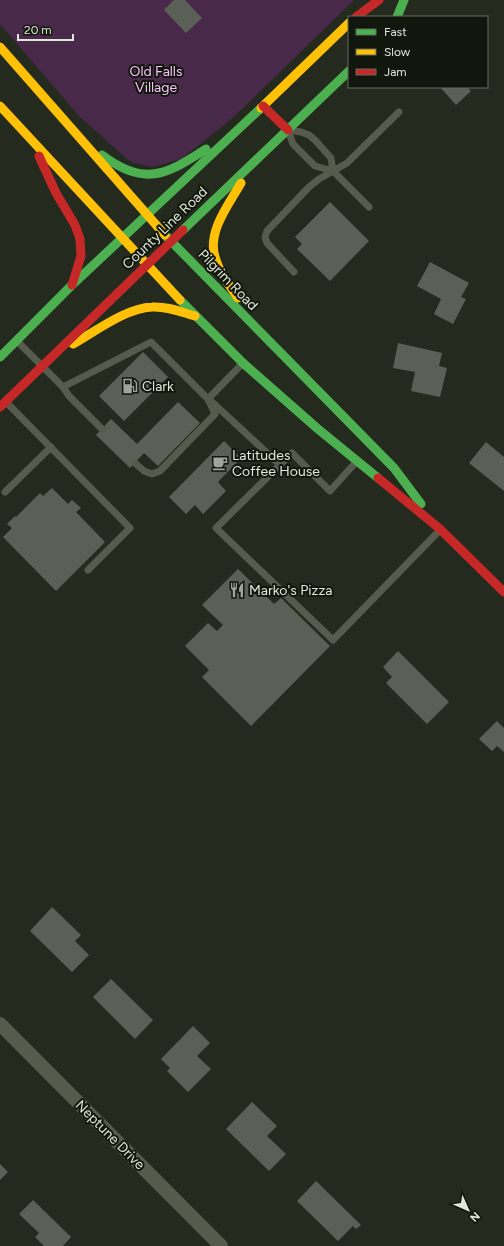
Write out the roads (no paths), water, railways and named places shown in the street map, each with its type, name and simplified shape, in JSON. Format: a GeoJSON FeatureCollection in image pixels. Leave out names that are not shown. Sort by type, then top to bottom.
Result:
{"type":"FeatureCollection","features":[{"type":"Feature","properties":{"kind":"main road"},"geometry":{"type":"LineString","coordinates":[[357,16],[379,0]]}},
{"type":"Feature","properties":{"kind":"main road"},"geometry":{"type":"LineString","coordinates":[[397,16],[404,0]]}},
{"type":"Feature","properties":{"kind":"main road","name":"County Line Road"},"geometry":{"type":"LineString","coordinates":[[0,358],[71,286],[243,126],[348,24]]}},
{"type":"Feature","properties":{"kind":"main road","name":"Pilgrim Road"},"geometry":{"type":"LineString","coordinates":[[0,47],[171,242],[264,341],[394,468],[440,529]]}},
{"type":"Feature","properties":{"kind":"main road","name":"County Line Road"},"geometry":{"type":"LineString","coordinates":[[2,401],[147,265],[348,72]]}},
{"type":"Feature","properties":{"kind":"main road","name":"Pilgrim Road"},"geometry":{"type":"LineString","coordinates":[[0,106],[196,316],[246,360],[318,429],[356,462],[440,529],[504,592]]}},
{"type":"Feature","properties":{"kind":"main road"},"geometry":{"type":"LineString","coordinates":[[263,106],[288,130]]}},
{"type":"Feature","properties":{"kind":"main road"},"geometry":{"type":"LineString","coordinates":[[66,124],[105,157],[132,172],[148,176],[171,170],[243,126]]}},
{"type":"Feature","properties":{"kind":"main road"},"geometry":{"type":"LineString","coordinates":[[31,140],[54,190],[75,227],[81,242],[79,262],[71,286]]}},
{"type":"Feature","properties":{"kind":"main road"},"geometry":{"type":"LineString","coordinates":[[252,164],[220,223],[214,238],[213,249],[215,259],[222,272],[264,341]]}},
{"type":"Feature","properties":{"kind":"main road"},"geometry":{"type":"LineString","coordinates":[[44,362],[127,314],[142,308],[152,306],[162,307],[196,316]]}},
{"type":"Feature","properties":{"kind":"street","name":"Neptune Drive"},"geometry":{"type":"LineString","coordinates":[[0,1024],[221,1246]]}},
{"type":"Feature","properties":{"kind":"lane"},"geometry":{"type":"LineString","coordinates":[[294,272],[265,240],[265,234],[270,226],[309,187],[319,179],[343,166],[354,157],[399,112]]}},
{"type":"Feature","properties":{"kind":"lane"},"geometry":{"type":"LineString","coordinates":[[333,171],[333,163],[330,155],[315,140],[301,132],[288,130],[293,144],[315,166],[333,171],[369,207]]}},
{"type":"Feature","properties":{"kind":"lane"},"geometry":{"type":"LineString","coordinates":[[17,341],[44,362],[69,396],[102,429]]}},
{"type":"Feature","properties":{"kind":"lane"},"geometry":{"type":"LineString","coordinates":[[63,387],[151,342],[208,399],[280,465]]}},
{"type":"Feature","properties":{"kind":"lane"},"geometry":{"type":"LineString","coordinates":[[208,399],[246,360]]}},
{"type":"Feature","properties":{"kind":"lane"},"geometry":{"type":"LineString","coordinates":[[135,463],[144,472],[152,474],[160,471],[215,414],[208,399]]}},
{"type":"Feature","properties":{"kind":"lane"},"geometry":{"type":"LineString","coordinates":[[2,401],[51,447],[130,528],[88,570]]}},
{"type":"Feature","properties":{"kind":"lane"},"geometry":{"type":"LineString","coordinates":[[5,492],[51,447]]}},
{"type":"Feature","properties":{"kind":"lane"},"geometry":{"type":"LineString","coordinates":[[356,462],[330,491],[292,453],[216,528],[333,640],[440,529]]}},
{"type":"Feature","properties":{"kind":"place","name":"Clark"},"geometry":{"type":"Point","coordinates":[130,386]}},
{"type":"Feature","properties":{"kind":"place","name":"Latitudes Coffee House"},"geometry":{"type":"Point","coordinates":[220,463]}},
{"type":"Feature","properties":{"kind":"place","name":"Marko's Pizza"},"geometry":{"type":"Point","coordinates":[237,590]}},
{"type":"Feature","properties":{"kind":"park label","name":"Old Falls Village"},"geometry":{"type":"Point","coordinates":[156,80]}}]}
